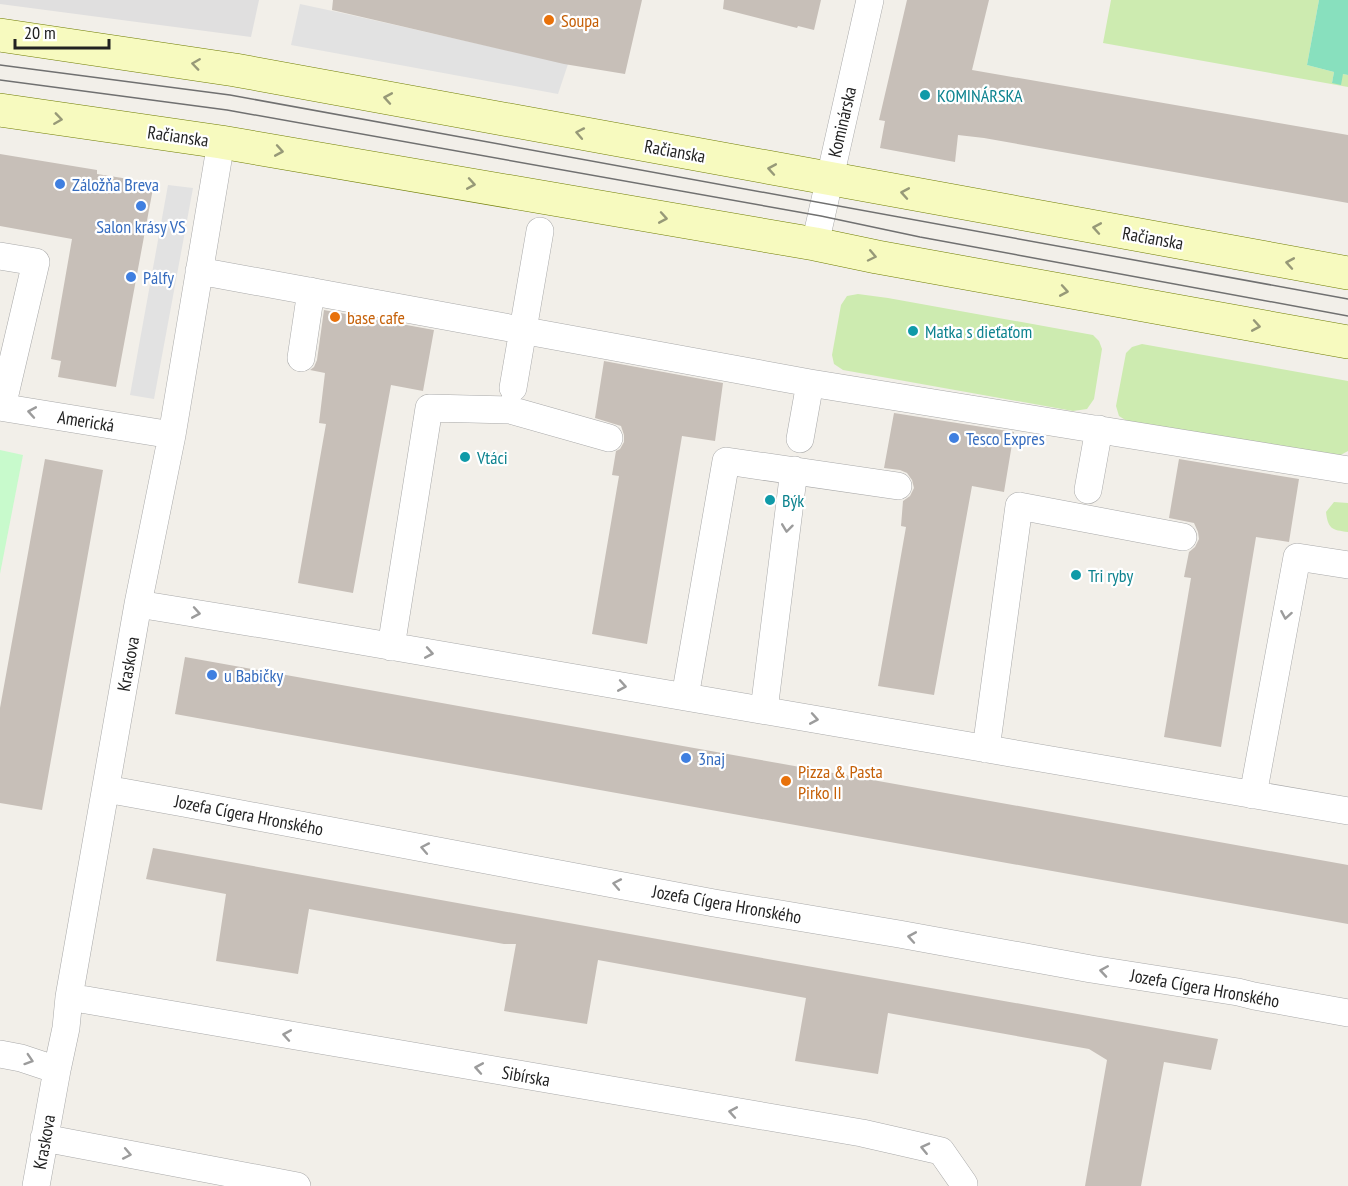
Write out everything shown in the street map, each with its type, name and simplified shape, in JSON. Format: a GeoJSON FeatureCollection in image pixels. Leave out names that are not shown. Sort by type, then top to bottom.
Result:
{"type":"FeatureCollection","features":[{"type":"Feature","properties":{"kind":"main road","name":"Račianska"},"geometry":{"type":"LineString","coordinates":[[0,35],[244,71],[1348,273]]}},
{"type":"Feature","properties":{"kind":"main road","name":"Račianska"},"geometry":{"type":"LineString","coordinates":[[0,111],[221,142],[815,244],[1348,342]]}},
{"type":"Feature","properties":{"kind":"street","name":"Kominárska"},"geometry":{"type":"LineString","coordinates":[[815,244],[870,0]]}},
{"type":"Feature","properties":{"kind":"street","name":"Kraskova"},"geometry":{"type":"LineString","coordinates":[[36,1186],[66,1028],[69,997],[138,604],[172,435],[221,142]]}},
{"type":"Feature","properties":{"kind":"street"},"geometry":{"type":"LineString","coordinates":[[513,388],[540,231]]}},
{"type":"Feature","properties":{"kind":"street"},"geometry":{"type":"LineString","coordinates":[[0,256],[36,262],[1,407]]}},
{"type":"Feature","properties":{"kind":"street"},"geometry":{"type":"LineString","coordinates":[[200,271],[810,383],[1348,470]]}},
{"type":"Feature","properties":{"kind":"street"},"geometry":{"type":"LineString","coordinates":[[301,358],[312,291]]}},
{"type":"Feature","properties":{"kind":"street"},"geometry":{"type":"LineString","coordinates":[[800,439],[810,383]]}},
{"type":"Feature","properties":{"kind":"street","name":"Americká"},"geometry":{"type":"LineString","coordinates":[[1,407],[172,435]]}},
{"type":"Feature","properties":{"kind":"street"},"geometry":{"type":"LineString","coordinates":[[391,646],[429,408],[510,410],[609,438]]}},
{"type":"Feature","properties":{"kind":"street"},"geometry":{"type":"LineString","coordinates":[[1088,490],[1099,429]]}},
{"type":"Feature","properties":{"kind":"street"},"geometry":{"type":"LineString","coordinates":[[685,697],[726,461],[898,486]]}},
{"type":"Feature","properties":{"kind":"street"},"geometry":{"type":"LineString","coordinates":[[764,710],[794,470]]}},
{"type":"Feature","properties":{"kind":"street"},"geometry":{"type":"LineString","coordinates":[[986,749],[1019,506],[1183,537]]}},
{"type":"Feature","properties":{"kind":"street"},"geometry":{"type":"LineString","coordinates":[[1253,795],[1297,558],[1348,566]]}},
{"type":"Feature","properties":{"kind":"street"},"geometry":{"type":"LineString","coordinates":[[138,604],[1348,811]]}},
{"type":"Feature","properties":{"kind":"street","name":"Jozefa Cígera Hronského"},"geometry":{"type":"LineString","coordinates":[[106,789],[714,903],[1091,969],[1238,992],[1348,1013]]}},
{"type":"Feature","properties":{"kind":"street","name":"Sibírska"},"geometry":{"type":"LineString","coordinates":[[69,997],[862,1133],[941,1151],[964,1186]]}},
{"type":"Feature","properties":{"kind":"street"},"geometry":{"type":"LineString","coordinates":[[0,1054],[21,1058],[57,1070]]}},
{"type":"Feature","properties":{"kind":"street"},"geometry":{"type":"LineString","coordinates":[[44,1138],[297,1186]]}},
{"type":"Feature","properties":{"kind":"shaded area"},"geometry":{"type":"Polygon","coordinates":[[[0,0],[259,0],[251,37],[0,4],[0,0]]]}},
{"type":"Feature","properties":{"kind":"shaded area"},"geometry":{"type":"Polygon","coordinates":[[[300,4],[568,64],[558,94],[291,45],[300,4]]]}},
{"type":"Feature","properties":{"kind":"shaded area"},"geometry":{"type":"Polygon","coordinates":[[[168,185],[193,188],[154,399],[130,395],[168,185]]]}},
{"type":"Feature","properties":{"kind":"green space"},"geometry":{"type":"Polygon","coordinates":[[[1111,0],[1319,0],[1307,65],[1334,72],[1332,83],[1343,74],[1348,75],[1348,87],[1103,43],[1111,0]]]}},
{"type":"Feature","properties":{"kind":"green space"},"geometry":{"type":"Polygon","coordinates":[[[1319,0],[1348,0],[1348,75],[1343,74],[1341,85],[1332,83],[1334,72],[1307,65],[1319,0]]]}},
{"type":"Feature","properties":{"kind":"green space"},"geometry":{"type":"Polygon","coordinates":[[[858,294],[1093,335],[1099,341],[1102,349],[1094,399],[1087,409],[1073,411],[843,370],[834,364],[832,355],[841,305],[847,296],[858,294]]]}},
{"type":"Feature","properties":{"kind":"green space"},"geometry":{"type":"Polygon","coordinates":[[[1142,344],[1348,381],[1348,451],[1337,457],[1127,421],[1119,416],[1116,406],[1126,353],[1132,347],[1142,344]]]}},
{"type":"Feature","properties":{"kind":"green space"},"geometry":{"type":"Polygon","coordinates":[[[0,450],[23,455],[0,574],[0,450]]]}},
{"type":"Feature","properties":{"kind":"green space"},"geometry":{"type":"Polygon","coordinates":[[[1334,502],[1348,503],[1348,532],[1332,528],[1328,522],[1326,512],[1334,502]]]}},
{"type":"Feature","properties":{"kind":"building"},"geometry":{"type":"Polygon","coordinates":[[[333,0],[642,0],[625,74],[564,64],[332,10],[333,0]]]}},
{"type":"Feature","properties":{"kind":"building"},"geometry":{"type":"Polygon","coordinates":[[[724,0],[821,0],[814,30],[798,26],[797,28],[723,9],[724,0]]]}},
{"type":"Feature","properties":{"kind":"building"},"geometry":{"type":"Polygon","coordinates":[[[907,0],[989,0],[972,70],[1348,135],[1348,203],[984,138],[958,135],[955,162],[880,148],[885,121],[879,120],[907,0]]]}},
{"type":"Feature","properties":{"kind":"building"},"geometry":{"type":"Polygon","coordinates":[[[0,154],[97,170],[97,174],[154,183],[116,387],[58,377],[61,361],[51,359],[72,239],[0,226],[0,154]]]}},
{"type":"Feature","properties":{"kind":"building"},"geometry":{"type":"Polygon","coordinates":[[[324,310],[434,330],[423,391],[391,385],[353,593],[298,583],[326,424],[319,423],[325,373],[310,370],[317,360],[324,310]]]}},
{"type":"Feature","properties":{"kind":"building"},"geometry":{"type":"Polygon","coordinates":[[[604,361],[723,383],[715,441],[682,436],[647,644],[592,634],[619,476],[612,475],[616,451],[624,442],[621,426],[595,418],[604,361]]]}},
{"type":"Feature","properties":{"kind":"building"},"geometry":{"type":"Polygon","coordinates":[[[894,413],[1014,432],[1004,492],[972,486],[934,695],[878,686],[906,527],[901,526],[903,501],[910,496],[914,488],[907,473],[884,468],[894,413]]]}},
{"type":"Feature","properties":{"kind":"building"},"geometry":{"type":"Polygon","coordinates":[[[45,459],[103,470],[42,810],[0,803],[0,708],[45,459]]]}},
{"type":"Feature","properties":{"kind":"building"},"geometry":{"type":"Polygon","coordinates":[[[1179,459],[1299,479],[1289,542],[1256,537],[1221,747],[1164,737],[1191,578],[1184,577],[1189,552],[1199,539],[1194,523],[1169,518],[1179,459]]]}},
{"type":"Feature","properties":{"kind":"building"},"geometry":{"type":"Polygon","coordinates":[[[185,657],[1348,865],[1348,924],[175,714],[185,657]]]}},
{"type":"Feature","properties":{"kind":"building"},"geometry":{"type":"Polygon","coordinates":[[[153,848],[1218,1039],[1211,1070],[1164,1062],[1141,1186],[1085,1186],[1107,1060],[1089,1049],[888,1013],[878,1074],[795,1061],[806,998],[598,960],[587,1024],[504,1011],[516,944],[504,944],[309,909],[298,974],[216,961],[226,894],[146,879],[153,848]]]}},
{"type":"Feature","properties":{"kind":"tram line"},"geometry":{"type":"LineString","coordinates":[[0,65],[230,95],[1348,299]]}},
{"type":"Feature","properties":{"kind":"tram line"},"geometry":{"type":"LineString","coordinates":[[0,80],[227,110],[821,216],[920,237],[1348,316]]}},
{"type":"Feature","properties":{"kind":"place","name":"Soupa"},"geometry":{"type":"Point","coordinates":[549,20]}},
{"type":"Feature","properties":{"kind":"place","name":"KOMINÁRSKA"},"geometry":{"type":"Point","coordinates":[925,95]}},
{"type":"Feature","properties":{"kind":"place","name":"Záložňa Breva"},"geometry":{"type":"Point","coordinates":[60,184]}},
{"type":"Feature","properties":{"kind":"place","name":"Salon krásy VS"},"geometry":{"type":"Point","coordinates":[141,206]}},
{"type":"Feature","properties":{"kind":"place","name":"Pálfy"},"geometry":{"type":"Point","coordinates":[131,277]}},
{"type":"Feature","properties":{"kind":"place","name":"base cafe"},"geometry":{"type":"Point","coordinates":[335,317]}},
{"type":"Feature","properties":{"kind":"place","name":"Matka s dieťaťom"},"geometry":{"type":"Point","coordinates":[913,331]}},
{"type":"Feature","properties":{"kind":"place","name":"Tesco Expres"},"geometry":{"type":"Point","coordinates":[954,438]}},
{"type":"Feature","properties":{"kind":"place","name":"Vtáci"},"geometry":{"type":"Point","coordinates":[465,457]}},
{"type":"Feature","properties":{"kind":"place","name":"Býk"},"geometry":{"type":"Point","coordinates":[770,500]}},
{"type":"Feature","properties":{"kind":"place","name":"Tri ryby"},"geometry":{"type":"Point","coordinates":[1076,575]}},
{"type":"Feature","properties":{"kind":"place","name":"u Babičky"},"geometry":{"type":"Point","coordinates":[212,675]}},
{"type":"Feature","properties":{"kind":"place","name":"3naj"},"geometry":{"type":"Point","coordinates":[686,758]}},
{"type":"Feature","properties":{"kind":"place","name":"Pizza & Pasta Pirko II"},"geometry":{"type":"Point","coordinates":[786,781]}}]}
